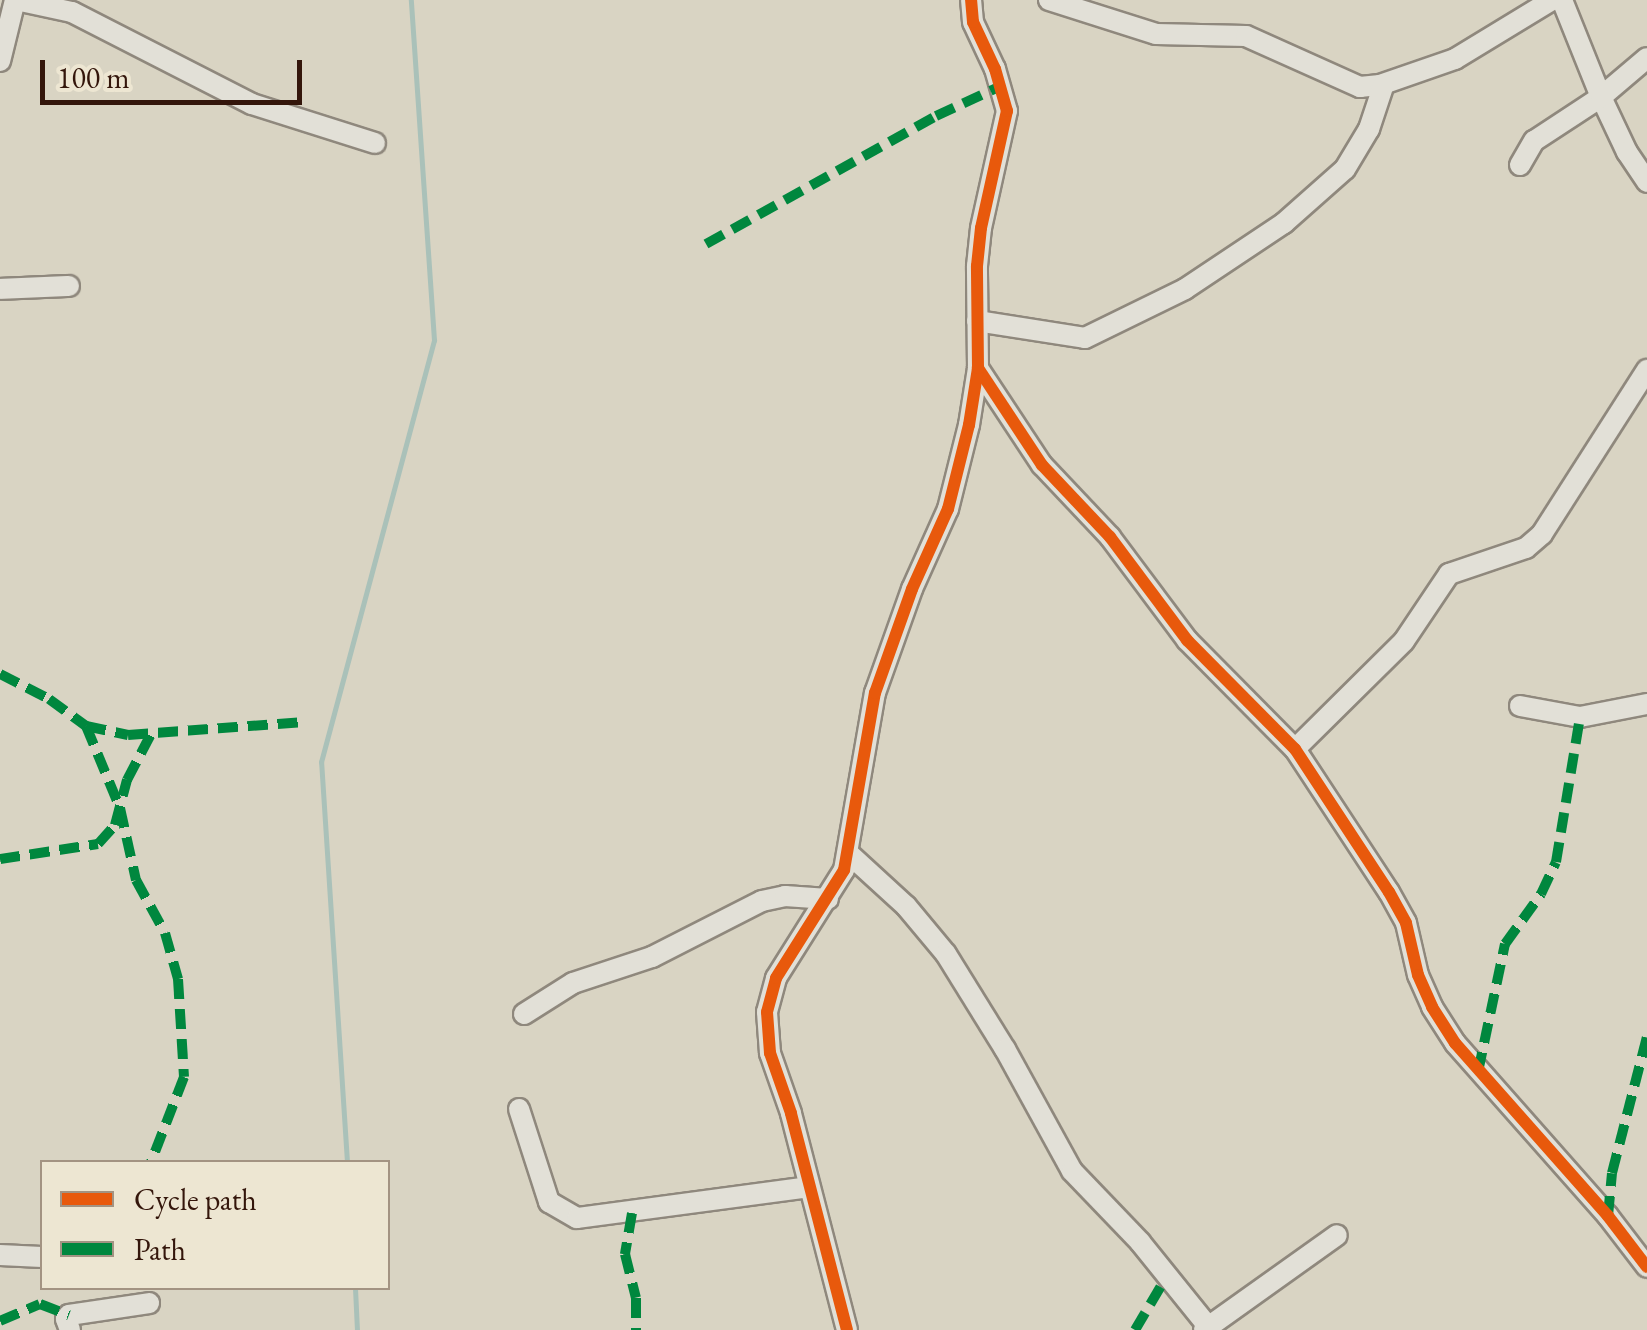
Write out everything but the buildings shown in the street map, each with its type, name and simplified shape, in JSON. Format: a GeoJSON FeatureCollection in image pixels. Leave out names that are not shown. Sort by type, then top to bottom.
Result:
{"type":"FeatureCollection","features":[{"type":"Feature","properties":{"kind":"street"},"geometry":{"type":"LineString","coordinates":[[0,61],[16,0],[82,6],[252,104],[376,143]]}},
{"type":"Feature","properties":{"kind":"street"},"geometry":{"type":"LineString","coordinates":[[847,1330],[791,1113],[770,1053],[766,1012],[776,978],[828,898],[848,853],[874,693],[912,589],[948,510],[978,368],[981,228],[1007,111],[995,69],[973,22],[972,0]]}},
{"type":"Feature","properties":{"kind":"street"},"geometry":{"type":"LineString","coordinates":[[1049,0],[1156,34],[1246,36],[1347,84],[1384,84],[1455,59],[1552,0]]}},
{"type":"Feature","properties":{"kind":"street"},"geometry":{"type":"LineString","coordinates":[[1562,0],[1600,97],[1626,152],[1647,182]]}},
{"type":"Feature","properties":{"kind":"street"},"geometry":{"type":"LineString","coordinates":[[1520,164],[1534,141],[1600,97],[1647,58]]}},
{"type":"Feature","properties":{"kind":"street"},"geometry":{"type":"LineString","coordinates":[[977,321],[1085,338],[1185,289],[1284,222],[1345,168],[1364,140],[1384,84]]}},
{"type":"Feature","properties":{"kind":"street"},"geometry":{"type":"LineString","coordinates":[[0,290],[69,286]]}},
{"type":"Feature","properties":{"kind":"street"},"geometry":{"type":"LineString","coordinates":[[978,368],[1042,465],[1110,537],[1188,640],[1295,749],[1406,922],[1418,976],[1455,1044],[1608,1216],[1647,1267]]}},
{"type":"Feature","properties":{"kind":"street"},"geometry":{"type":"LineString","coordinates":[[1295,749],[1404,641],[1449,574],[1526,548],[1542,534],[1647,370]]}},
{"type":"Feature","properties":{"kind":"street"},"geometry":{"type":"LineString","coordinates":[[1520,706],[1580,717],[1647,704]]}},
{"type":"Feature","properties":{"kind":"street"},"geometry":{"type":"LineString","coordinates":[[848,853],[906,906],[946,954],[1005,1049],[1072,1171],[1140,1242],[1207,1329],[1337,1236]]}},
{"type":"Feature","properties":{"kind":"street"},"geometry":{"type":"LineString","coordinates":[[524,1014],[573,983],[652,957],[762,901],[785,896],[828,898]]}},
{"type":"Feature","properties":{"kind":"street"},"geometry":{"type":"LineString","coordinates":[[519,1109],[550,1202],[577,1218],[809,1187]]}},
{"type":"Feature","properties":{"kind":"street"},"geometry":{"type":"LineString","coordinates":[[0,1255],[40,1257]]}},
{"type":"Feature","properties":{"kind":"street"},"geometry":{"type":"LineString","coordinates":[[70,1330],[66,1320],[69,1316],[149,1302]]}},
{"type":"Feature","properties":{"kind":"waterway"},"geometry":{"type":"LineString","coordinates":[[347,1160],[321,762],[434,340],[411,0]]}},
{"type":"Feature","properties":{"kind":"waterway"},"geometry":{"type":"LineString","coordinates":[[355,1290],[357,1330]]}},
{"type":"Feature","properties":{"kind":"marked path"},"geometry":{"type":"LineString","coordinates":[[706,244],[936,116],[1001,86]]}},
{"type":"Feature","properties":{"kind":"marked path"},"geometry":{"type":"LineString","coordinates":[[0,674],[49,699],[86,726],[120,808],[136,880],[165,933],[178,979],[184,1077],[152,1160]]}},
{"type":"Feature","properties":{"kind":"marked path"},"geometry":{"type":"LineString","coordinates":[[1478,1072],[1505,944],[1541,894],[1556,862],[1580,717]]}},
{"type":"Feature","properties":{"kind":"marked path"},"geometry":{"type":"LineString","coordinates":[[86,726],[128,735],[305,722]]}},
{"type":"Feature","properties":{"kind":"marked path"},"geometry":{"type":"LineString","coordinates":[[0,859],[98,844],[115,825],[127,780],[151,734]]}},
{"type":"Feature","properties":{"kind":"marked path"},"geometry":{"type":"LineString","coordinates":[[1608,1216],[1612,1173],[1647,1037]]}},
{"type":"Feature","properties":{"kind":"marked path"},"geometry":{"type":"LineString","coordinates":[[632,1213],[625,1254],[636,1298],[636,1330]]}},
{"type":"Feature","properties":{"kind":"marked path"},"geometry":{"type":"LineString","coordinates":[[1135,1330],[1165,1279]]}},
{"type":"Feature","properties":{"kind":"marked path"},"geometry":{"type":"LineString","coordinates":[[0,1321],[40,1304],[69,1315]]}},
{"type":"Feature","properties":{"kind":"cycle path"},"geometry":{"type":"LineString","coordinates":[[847,1330],[791,1113],[770,1053],[767,1012],[776,978],[844,870],[875,693],[912,589],[948,509],[969,425],[978,368],[977,266],[981,228],[1007,111],[995,69],[973,22],[971,0]]}},
{"type":"Feature","properties":{"kind":"cycle path"},"geometry":{"type":"LineString","coordinates":[[978,368],[1042,465],[1110,537],[1187,640],[1295,749],[1406,923],[1418,975],[1455,1043],[1608,1216],[1647,1267]]}}]}
